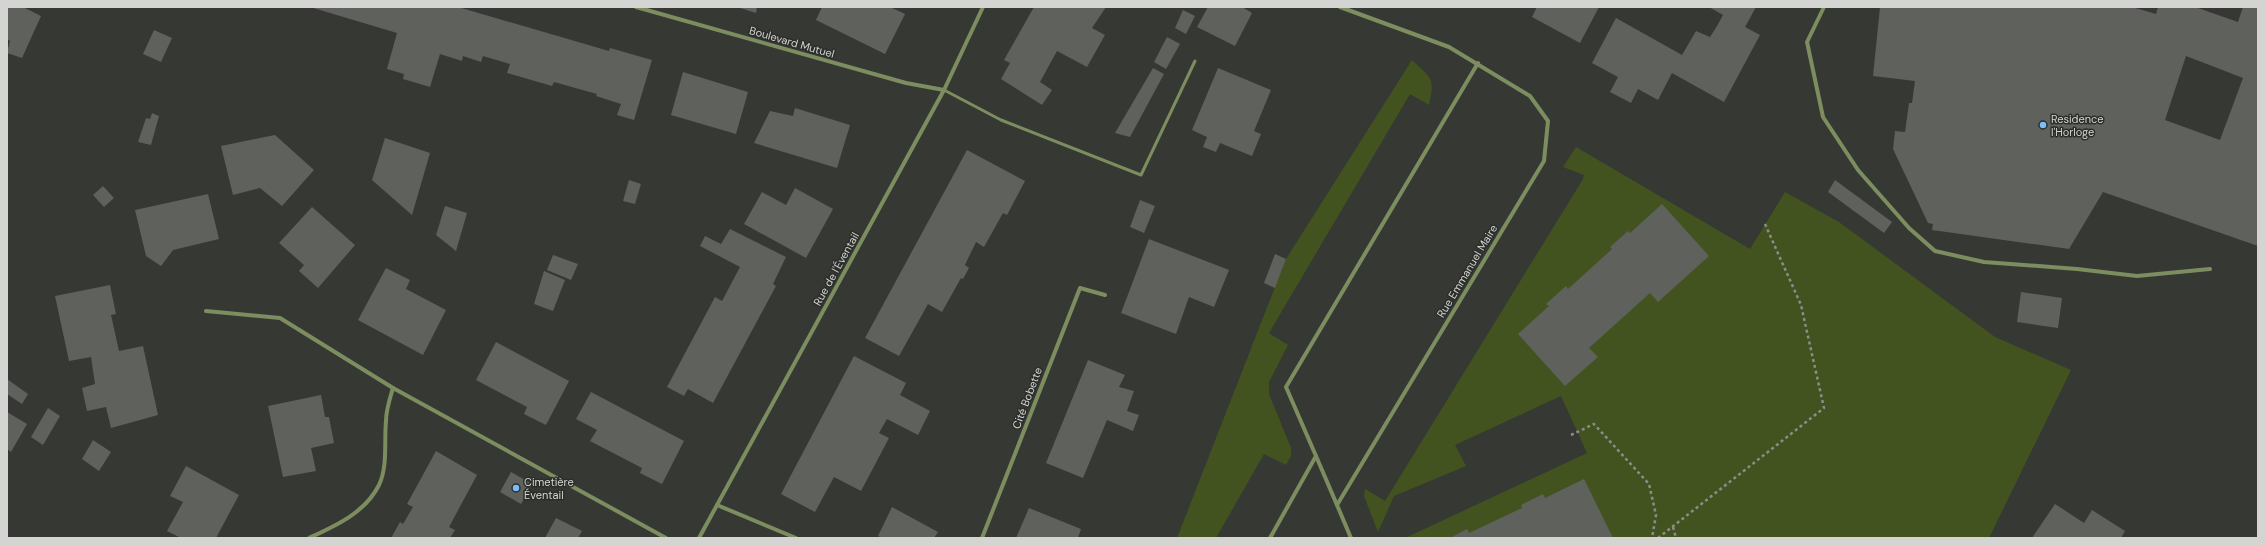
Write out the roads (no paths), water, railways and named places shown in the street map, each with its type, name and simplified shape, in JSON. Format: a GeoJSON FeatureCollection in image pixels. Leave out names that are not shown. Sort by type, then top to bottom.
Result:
{"type":"FeatureCollection","features":[{"type":"Feature","properties":{"kind":"street","name":"Boulevard Mutuel"},"geometry":{"type":"LineString","coordinates":[[636,7],[906,83],[944,90]]}},
{"type":"Feature","properties":{"kind":"street","name":"Rue de l'Éventail"},"geometry":{"type":"LineString","coordinates":[[700,538],[944,90],[984,7]]}},
{"type":"Feature","properties":{"kind":"street","name":"Rue Emmanuel Maire"},"geometry":{"type":"LineString","coordinates":[[1337,504],[1544,161],[1548,121],[1530,96],[1478,63],[1449,47],[1340,7]]}},
{"type":"Feature","properties":{"kind":"street"},"geometry":{"type":"LineString","coordinates":[[1824,7],[1808,42],[1823,117],[1858,170],[1909,228],[1935,251],[1984,262],[2078,269],[2137,276],[2210,269]]}},
{"type":"Feature","properties":{"kind":"street"},"geometry":{"type":"LineString","coordinates":[[1351,538],[1286,387],[1478,63]]}},
{"type":"Feature","properties":{"kind":"street","name":"Cité Bobette"},"geometry":{"type":"LineString","coordinates":[[982,538],[1080,288],[1105,295]]}},
{"type":"Feature","properties":{"kind":"street"},"geometry":{"type":"LineString","coordinates":[[206,312],[280,318],[393,388],[666,538]]}},
{"type":"Feature","properties":{"kind":"street"},"geometry":{"type":"LineString","coordinates":[[309,538],[338,524],[361,508],[379,485],[385,456],[386,419],[393,388]]}},
{"type":"Feature","properties":{"kind":"street"},"geometry":{"type":"LineString","coordinates":[[1270,538],[1316,456]]}},
{"type":"Feature","properties":{"kind":"street"},"geometry":{"type":"LineString","coordinates":[[717,505],[796,538]]}},
{"type":"Feature","properties":{"kind":"lane"},"geometry":{"type":"LineString","coordinates":[[944,90],[1001,120],[1141,175],[1195,61]]}},
{"type":"Feature","properties":{"kind":"place","name":"Residence l'Horloge"},"geometry":{"type":"Point","coordinates":[2043,125]}},
{"type":"Feature","properties":{"kind":"place","name":"Cimetière Éventail"},"geometry":{"type":"Point","coordinates":[516,488]}}]}
